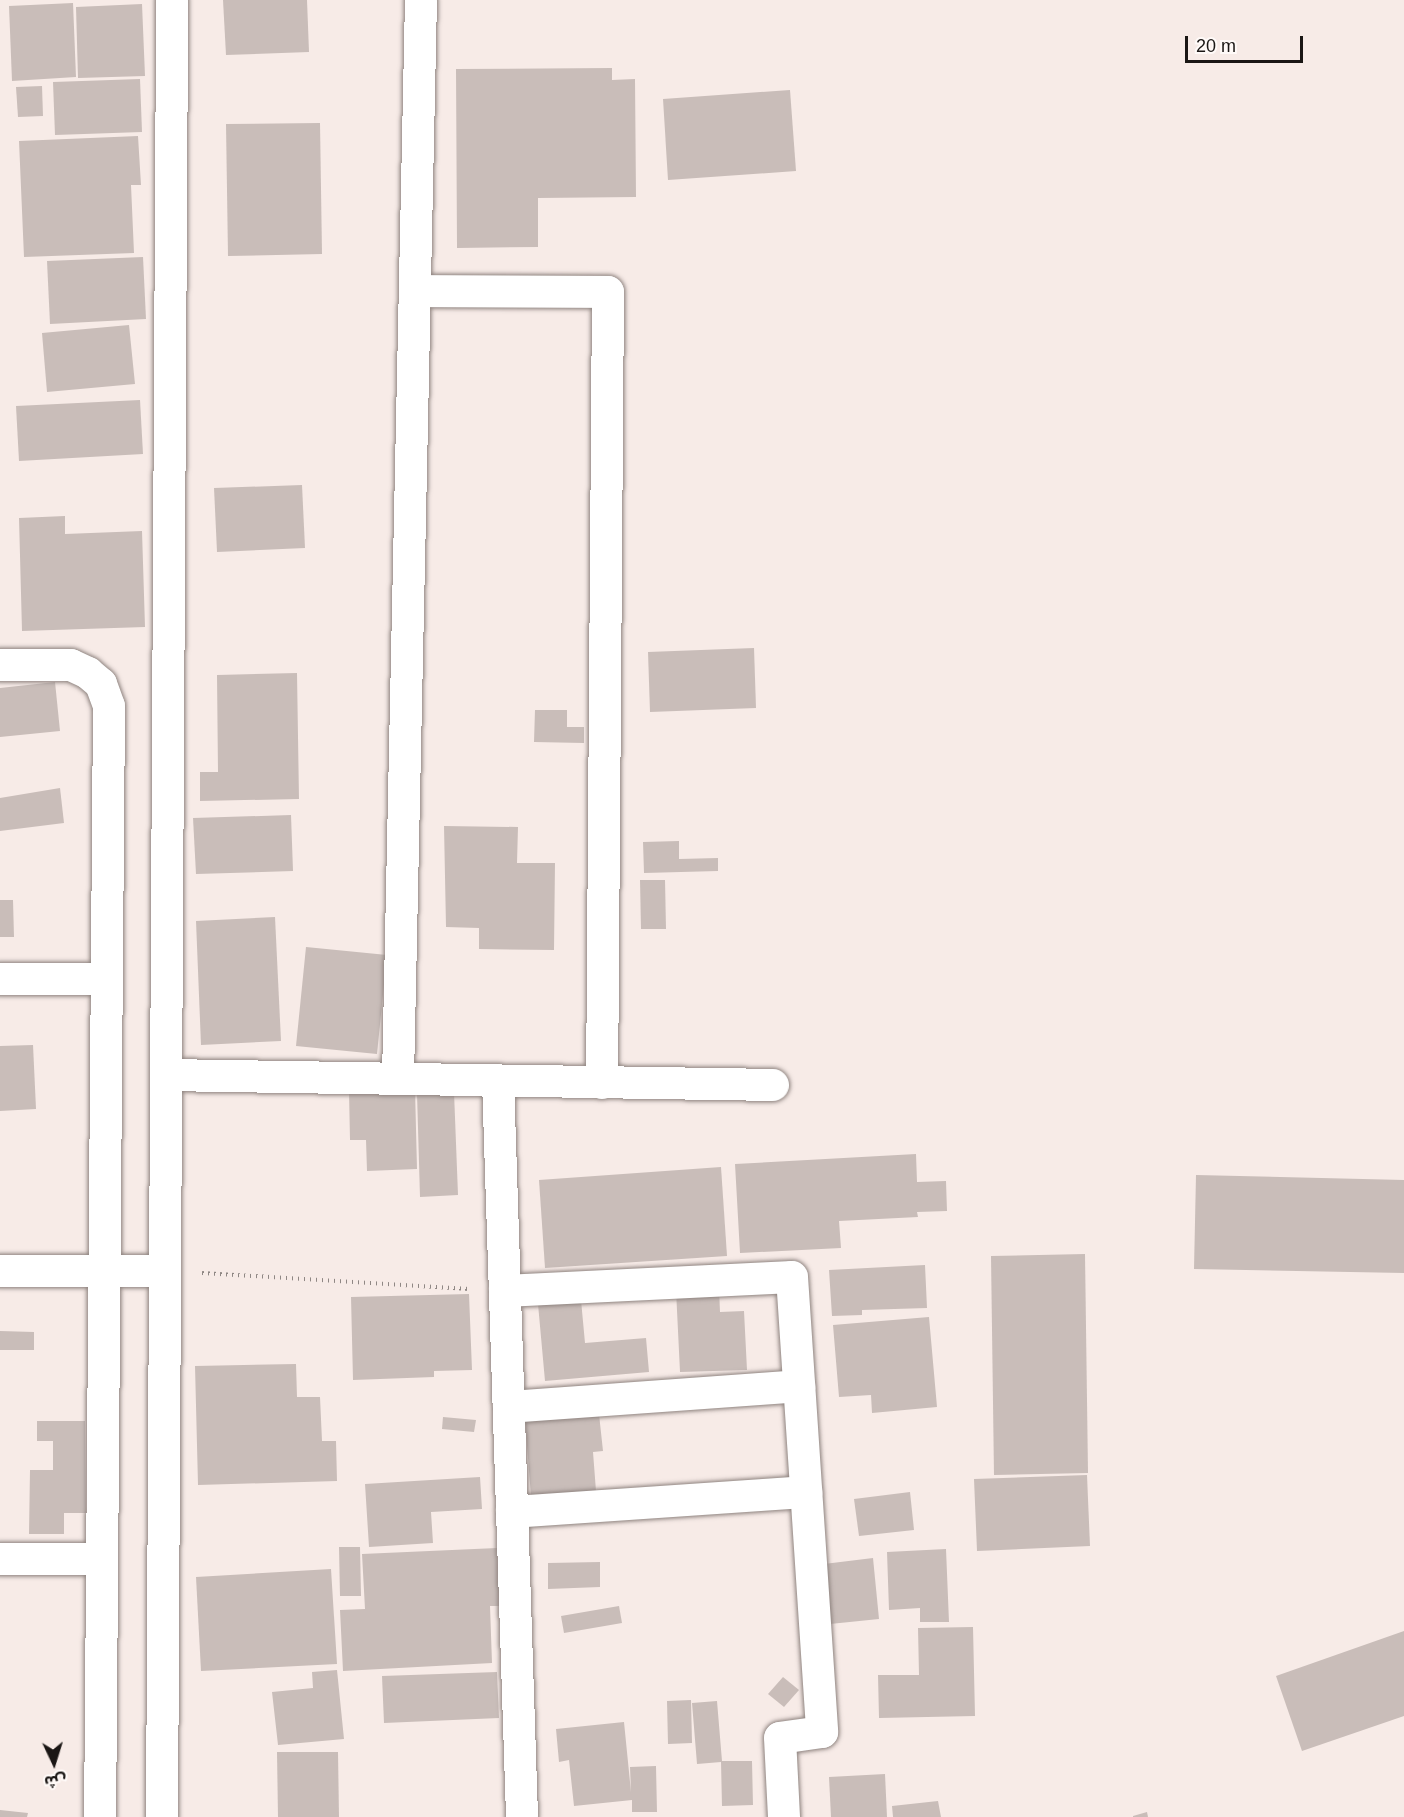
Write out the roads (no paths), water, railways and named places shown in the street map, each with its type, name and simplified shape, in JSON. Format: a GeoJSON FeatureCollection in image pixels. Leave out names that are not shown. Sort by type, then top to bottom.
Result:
{"type":"FeatureCollection","features":[{"type":"Feature","properties":{"kind":"street"},"geometry":{"type":"LineString","coordinates":[[162,1817],[172,0]]}},
{"type":"Feature","properties":{"kind":"street"},"geometry":{"type":"LineString","coordinates":[[398,1079],[422,0]]}},
{"type":"Feature","properties":{"kind":"street"},"geometry":{"type":"LineString","coordinates":[[415,291],[608,292],[602,1083]]}},
{"type":"Feature","properties":{"kind":"street"},"geometry":{"type":"LineString","coordinates":[[0,665],[71,665],[88,673],[101,684],[109,706],[100,1817]]}},
{"type":"Feature","properties":{"kind":"street"},"geometry":{"type":"LineString","coordinates":[[0,979],[106,979]]}},
{"type":"Feature","properties":{"kind":"street"},"geometry":{"type":"LineString","coordinates":[[166,1075],[773,1085]]}},
{"type":"Feature","properties":{"kind":"street"},"geometry":{"type":"LineString","coordinates":[[498,1081],[522,1817]]}},
{"type":"Feature","properties":{"kind":"street"},"geometry":{"type":"LineString","coordinates":[[0,1271],[165,1271]]}},
{"type":"Feature","properties":{"kind":"street"},"geometry":{"type":"LineString","coordinates":[[505,1291],[792,1277],[822,1732],[780,1738],[784,1817]]}},
{"type":"Feature","properties":{"kind":"street"},"geometry":{"type":"LineString","coordinates":[[509,1407],[799,1386]]}},
{"type":"Feature","properties":{"kind":"street"},"geometry":{"type":"LineString","coordinates":[[512,1512],[806,1492]]}},
{"type":"Feature","properties":{"kind":"street"},"geometry":{"type":"LineString","coordinates":[[0,1559],[102,1559]]}}]}
